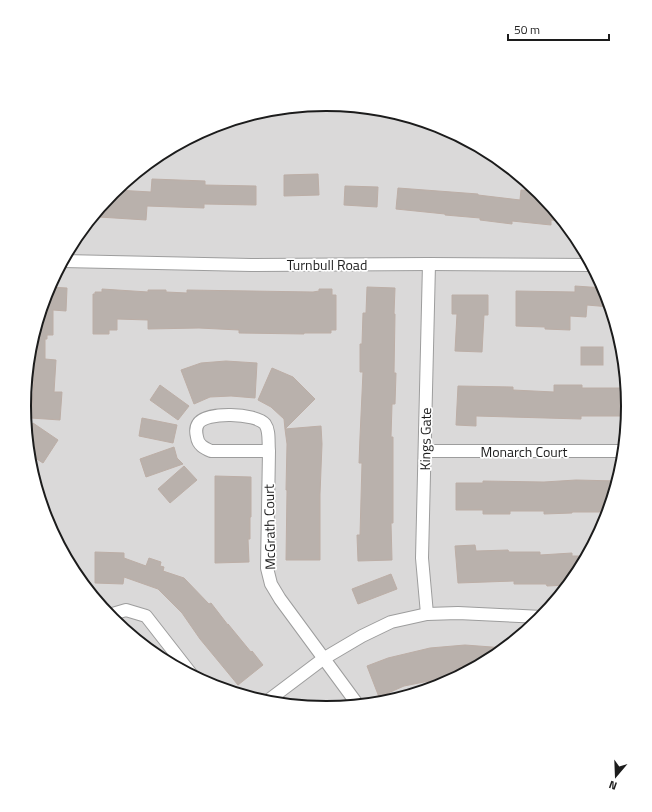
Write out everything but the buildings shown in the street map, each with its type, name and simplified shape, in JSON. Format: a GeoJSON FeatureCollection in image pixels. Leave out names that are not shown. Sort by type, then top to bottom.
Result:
{"type":"FeatureCollection","features":[{"type":"Feature","properties":{"kind":"street","name":"Turnbull Road"},"geometry":{"type":"LineString","coordinates":[[69,261],[251,265],[585,265]]}},
{"type":"Feature","properties":{"kind":"street","name":"Kings Gate"},"geometry":{"type":"LineString","coordinates":[[427,614],[422,558],[429,264]]}},
{"type":"Feature","properties":{"kind":"street","name":"McGrath Court"},"geometry":{"type":"LineString","coordinates":[[269,451],[211,451],[204,448],[198,441],[196,433],[198,424],[203,419],[212,416],[244,415],[264,422],[268,430],[269,451],[267,568],[271,584],[323,659],[354,699]]}},
{"type":"Feature","properties":{"kind":"street","name":"Monarch Court"},"geometry":{"type":"LineString","coordinates":[[425,451],[617,451]]}},
{"type":"Feature","properties":{"kind":"street"},"geometry":{"type":"LineString","coordinates":[[115,613],[126,610],[146,616],[183,664]]}},
{"type":"Feature","properties":{"kind":"street"},"geometry":{"type":"LineString","coordinates":[[274,696],[323,659],[362,636],[391,622],[427,614],[458,613],[533,617]]}},
{"type":"Feature","properties":{"kind":"shaded area"},"geometry":{"type":"Polygon","coordinates":[[[326,111],[384,117],[439,133],[490,161],[521,184],[535,197],[560,226],[571,242],[599,293],[611,330],[620,387],[620,425],[615,464],[599,519],[571,570],[548,601],[535,615],[506,640],[490,651],[439,679],[384,695],[326,701],[268,695],[213,679],[162,651],[131,628],[117,615],[92,586],[81,570],[53,519],[37,464],[31,406],[37,348],[53,293],[81,242],[104,211],[117,197],[146,172],[162,161],[213,133],[268,117],[326,111]]]}}]}
